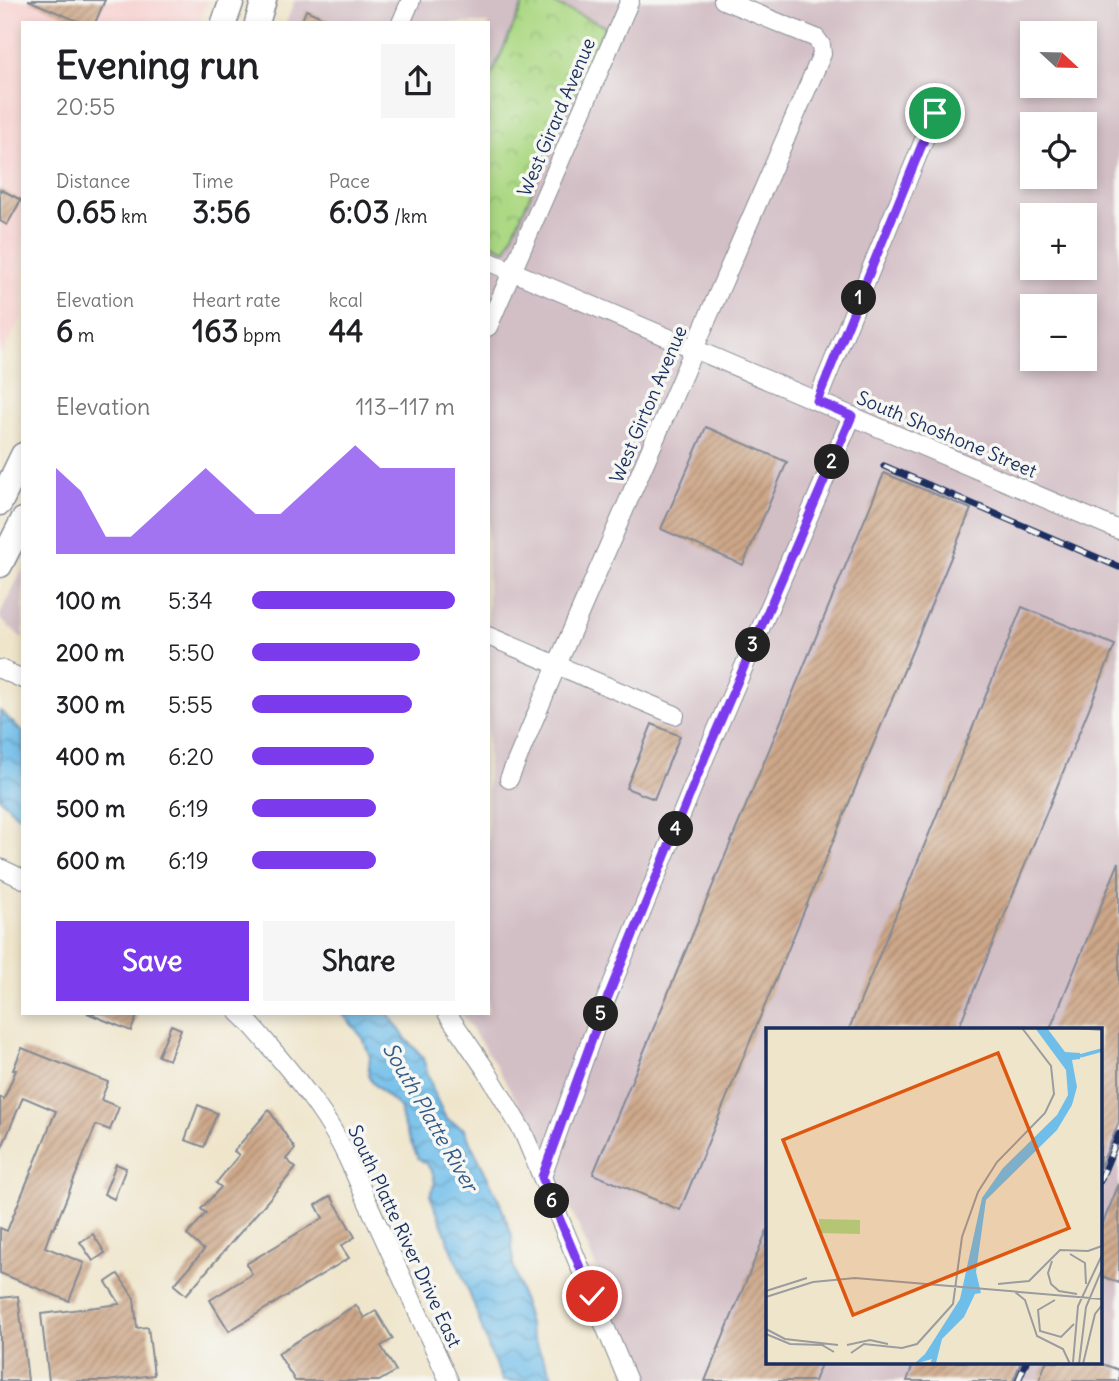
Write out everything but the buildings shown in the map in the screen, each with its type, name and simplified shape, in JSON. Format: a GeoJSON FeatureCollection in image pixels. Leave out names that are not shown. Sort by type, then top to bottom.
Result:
{"type":"FeatureCollection","features":[{"type":"Feature","properties":{"kind":"highway"},"geometry":{"type":"LineString","coordinates":[[225,21],[232,0]]}},
{"type":"Feature","properties":{"kind":"highway"},"geometry":{"type":"LineString","coordinates":[[258,21],[264,0]]}},
{"type":"Feature","properties":{"kind":"highway"},"geometry":{"type":"LineString","coordinates":[[0,503],[21,458]]}},
{"type":"Feature","properties":{"kind":"highway"},"geometry":{"type":"LineString","coordinates":[[0,565],[21,524]]}},
{"type":"Feature","properties":{"kind":"street"},"geometry":{"type":"LineString","coordinates":[[402,21],[411,0]]}},
{"type":"Feature","properties":{"kind":"street","name":"West Girard Avenue"},"geometry":{"type":"LineString","coordinates":[[490,323],[629,0]]}},
{"type":"Feature","properties":{"kind":"street","name":"West Girton Avenue"},"geometry":{"type":"LineString","coordinates":[[509,779],[822,54],[821,45],[816,38],[723,0]]}},
{"type":"Feature","properties":{"kind":"street"},"geometry":{"type":"LineString","coordinates":[[817,401],[935,113]]}},
{"type":"Feature","properties":{"kind":"street","name":"South Shoshone Street"},"geometry":{"type":"LineString","coordinates":[[490,262],[1119,530]]}},
{"type":"Feature","properties":{"kind":"street"},"geometry":{"type":"LineString","coordinates":[[542,1177],[603,1009],[700,769],[852,416]]}},
{"type":"Feature","properties":{"kind":"street"},"geometry":{"type":"LineString","coordinates":[[490,637],[675,715]]}},
{"type":"Feature","properties":{"kind":"street"},"geometry":{"type":"LineString","coordinates":[[0,669],[21,678]]}},
{"type":"Feature","properties":{"kind":"street"},"geometry":{"type":"LineString","coordinates":[[0,868],[21,878]]}},
{"type":"Feature","properties":{"kind":"street","name":"South Platte River Drive East"},"geometry":{"type":"LineString","coordinates":[[241,1015],[309,1095],[329,1124],[347,1157],[449,1381]]}},
{"type":"Feature","properties":{"kind":"street"},"geometry":{"type":"LineString","coordinates":[[448,1015],[486,1069],[523,1132],[628,1381]]}},
{"type":"Feature","properties":{"kind":"shaded area"},"geometry":{"type":"Polygon","coordinates":[[[0,0],[208,0],[200,21],[21,21],[21,319],[0,357],[0,0]]]}},
{"type":"Feature","properties":{"kind":"shaded area"},"geometry":{"type":"Polygon","coordinates":[[[295,0],[1119,0],[1119,1381],[645,1381],[565,1195],[532,1126],[462,1015],[490,1015],[490,21],[287,21],[295,0]]]}},
{"type":"Feature","properties":{"kind":"shaded area"},"geometry":{"type":"Polygon","coordinates":[[[21,573],[21,637],[0,619],[21,573]]]}},
{"type":"Feature","properties":{"kind":"green space"},"geometry":{"type":"Polygon","coordinates":[[[525,0],[546,0],[605,26],[506,250],[490,243],[490,79],[525,0]]]}},
{"type":"Feature","properties":{"kind":"water"},"geometry":{"type":"Polygon","coordinates":[[[0,711],[21,730],[21,817],[0,798],[0,711]]]}},
{"type":"Feature","properties":{"kind":"water","name":"South Platte River"},"geometry":{"type":"Polygon","coordinates":[[[344,1015],[389,1015],[422,1056],[446,1119],[463,1128],[499,1200],[512,1236],[513,1264],[532,1336],[555,1381],[503,1381],[430,1195],[435,1184],[433,1174],[427,1164],[418,1158],[404,1127],[400,1108],[368,1075],[370,1057],[363,1038],[344,1015]]]}},
{"type":"Feature","properties":{"kind":"railway"},"geometry":{"type":"LineString","coordinates":[[884,466],[1119,567]]}},
{"type":"Feature","properties":{"kind":"railway"},"geometry":{"type":"LineString","coordinates":[[1102,1176],[1119,1134]]}},
{"type":"Feature","properties":{"kind":"railway"},"geometry":{"type":"LineString","coordinates":[[1018,1381],[1025,1364]]}},
{"type":"Feature","properties":{"kind":"route"},"geometry":{"type":"LineString","coordinates":[[592,1296],[542,1177],[603,1009],[705,757],[852,416],[817,401],[935,113]]}}]}
